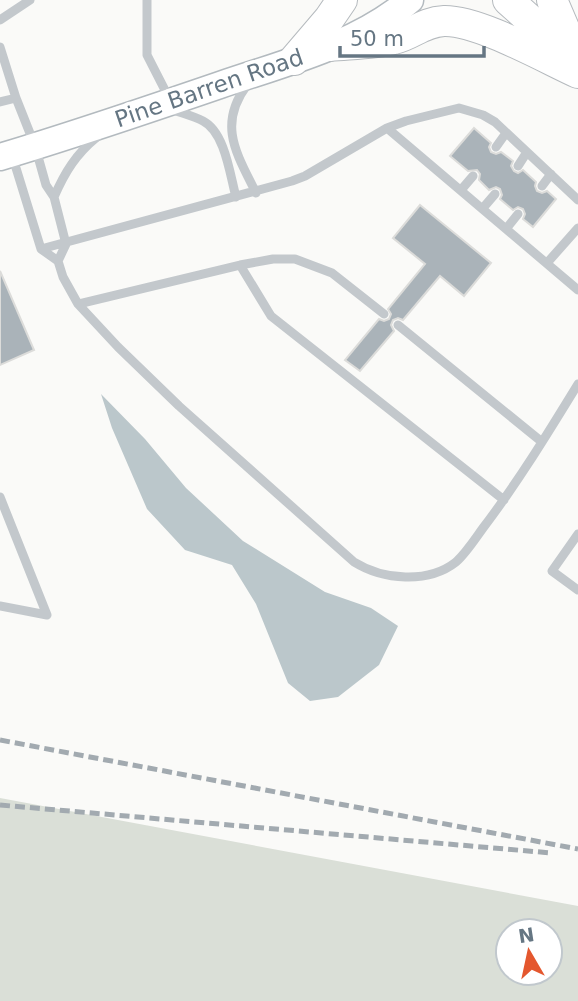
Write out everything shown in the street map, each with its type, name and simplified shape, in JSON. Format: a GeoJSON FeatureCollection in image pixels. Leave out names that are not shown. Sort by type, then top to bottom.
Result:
{"type":"FeatureCollection","features":[{"type":"Feature","properties":{"kind":"main road"},"geometry":{"type":"LineString","coordinates":[[294,60],[342,0]]}},
{"type":"Feature","properties":{"kind":"main road","name":"Pine Barren Road"},"geometry":{"type":"LineString","coordinates":[[16,152],[294,60],[373,26],[410,0]]}},
{"type":"Feature","properties":{"kind":"main road"},"geometry":{"type":"LineString","coordinates":[[552,0],[578,62]]}},
{"type":"Feature","properties":{"kind":"main road"},"geometry":{"type":"LineString","coordinates":[[511,3],[578,62]]}},
{"type":"Feature","properties":{"kind":"main road"},"geometry":{"type":"LineString","coordinates":[[330,46],[396,39],[429,24],[444,21],[463,22],[578,73]]}},
{"type":"Feature","properties":{"kind":"lane"},"geometry":{"type":"LineString","coordinates":[[0,20],[30,0]]}},
{"type":"Feature","properties":{"kind":"lane"},"geometry":{"type":"LineString","coordinates":[[147,0],[147,55],[165,103],[215,129],[236,197]]}},
{"type":"Feature","properties":{"kind":"lane"},"geometry":{"type":"LineString","coordinates":[[0,47],[16,98],[16,152],[41,249],[58,261],[78,304],[118,347],[180,406],[354,562],[370,571],[408,576],[427,575],[458,561],[504,500],[578,384]]}},
{"type":"Feature","properties":{"kind":"lane"},"geometry":{"type":"LineString","coordinates":[[255,73],[234,107],[230,132],[256,192]]}},
{"type":"Feature","properties":{"kind":"lane"},"geometry":{"type":"LineString","coordinates":[[0,102],[16,98]]}},
{"type":"Feature","properties":{"kind":"lane"},"geometry":{"type":"LineString","coordinates":[[41,249],[256,192],[305,176],[387,128],[459,108],[483,115],[578,200]]}},
{"type":"Feature","properties":{"kind":"lane"},"geometry":{"type":"LineString","coordinates":[[54,197],[77,154],[120,118]]}},
{"type":"Feature","properties":{"kind":"lane"},"geometry":{"type":"LineString","coordinates":[[387,128],[578,290]]}},
{"type":"Feature","properties":{"kind":"lane"},"geometry":{"type":"LineString","coordinates":[[496,147],[506,133]]}},
{"type":"Feature","properties":{"kind":"lane"},"geometry":{"type":"LineString","coordinates":[[16,152],[54,197],[66,244],[58,261]]}},
{"type":"Feature","properties":{"kind":"lane"},"geometry":{"type":"LineString","coordinates":[[518,166],[527,152]]}},
{"type":"Feature","properties":{"kind":"lane"},"geometry":{"type":"LineString","coordinates":[[542,186],[551,174]]}},
{"type":"Feature","properties":{"kind":"lane"},"geometry":{"type":"LineString","coordinates":[[461,190],[473,176]]}},
{"type":"Feature","properties":{"kind":"lane"},"geometry":{"type":"LineString","coordinates":[[483,208],[495,194]]}},
{"type":"Feature","properties":{"kind":"lane"},"geometry":{"type":"LineString","coordinates":[[506,229],[518,214]]}},
{"type":"Feature","properties":{"kind":"lane"},"geometry":{"type":"LineString","coordinates":[[547,263],[578,228]]}},
{"type":"Feature","properties":{"kind":"lane"},"geometry":{"type":"LineString","coordinates":[[78,304],[240,265],[273,259],[295,259],[332,273],[384,314]]}},
{"type":"Feature","properties":{"kind":"lane"},"geometry":{"type":"LineString","coordinates":[[240,265],[271,316],[504,500]]}},
{"type":"Feature","properties":{"kind":"lane"},"geometry":{"type":"LineString","coordinates":[[398,326],[542,442]]}},
{"type":"Feature","properties":{"kind":"lane"},"geometry":{"type":"LineString","coordinates":[[0,497],[47,615],[0,606]]}},
{"type":"Feature","properties":{"kind":"lane"},"geometry":{"type":"LineString","coordinates":[[578,534],[552,571],[578,590]]}},
{"type":"Feature","properties":{"kind":"shaded area"},"geometry":{"type":"Polygon","coordinates":[[[101,394],[145,439],[186,488],[243,541],[325,592],[371,608],[398,626],[379,665],[338,697],[310,701],[288,683],[256,604],[232,565],[185,550],[147,509],[112,428],[101,394]]]}},
{"type":"Feature","properties":{"kind":"shaded area"},"geometry":{"type":"Polygon","coordinates":[[[0,798],[578,906],[578,1001],[0,1001],[0,798]]]}},
{"type":"Feature","properties":{"kind":"building"},"geometry":{"type":"Polygon","coordinates":[[[474,128],[491,143],[491,152],[501,152],[513,161],[511,166],[514,171],[518,173],[523,170],[536,182],[537,191],[547,191],[556,199],[533,227],[523,219],[523,209],[518,207],[513,210],[500,199],[500,189],[496,187],[489,190],[479,180],[480,174],[477,170],[468,171],[450,156],[474,128]]]}},
{"type":"Feature","properties":{"kind":"building"},"geometry":{"type":"Polygon","coordinates":[[[420,205],[491,263],[464,296],[440,276],[403,320],[393,320],[391,325],[394,331],[360,371],[345,360],[379,319],[389,319],[391,314],[388,309],[425,264],[393,238],[420,205]]]}},
{"type":"Feature","properties":{"kind":"building"},"geometry":{"type":"Polygon","coordinates":[[[0,271],[34,350],[0,365],[0,271]]]}},
{"type":"Feature","properties":{"kind":"railway"},"geometry":{"type":"LineString","coordinates":[[0,740],[578,849]]}},
{"type":"Feature","properties":{"kind":"railway"},"geometry":{"type":"LineString","coordinates":[[0,805],[551,853]]}}]}
